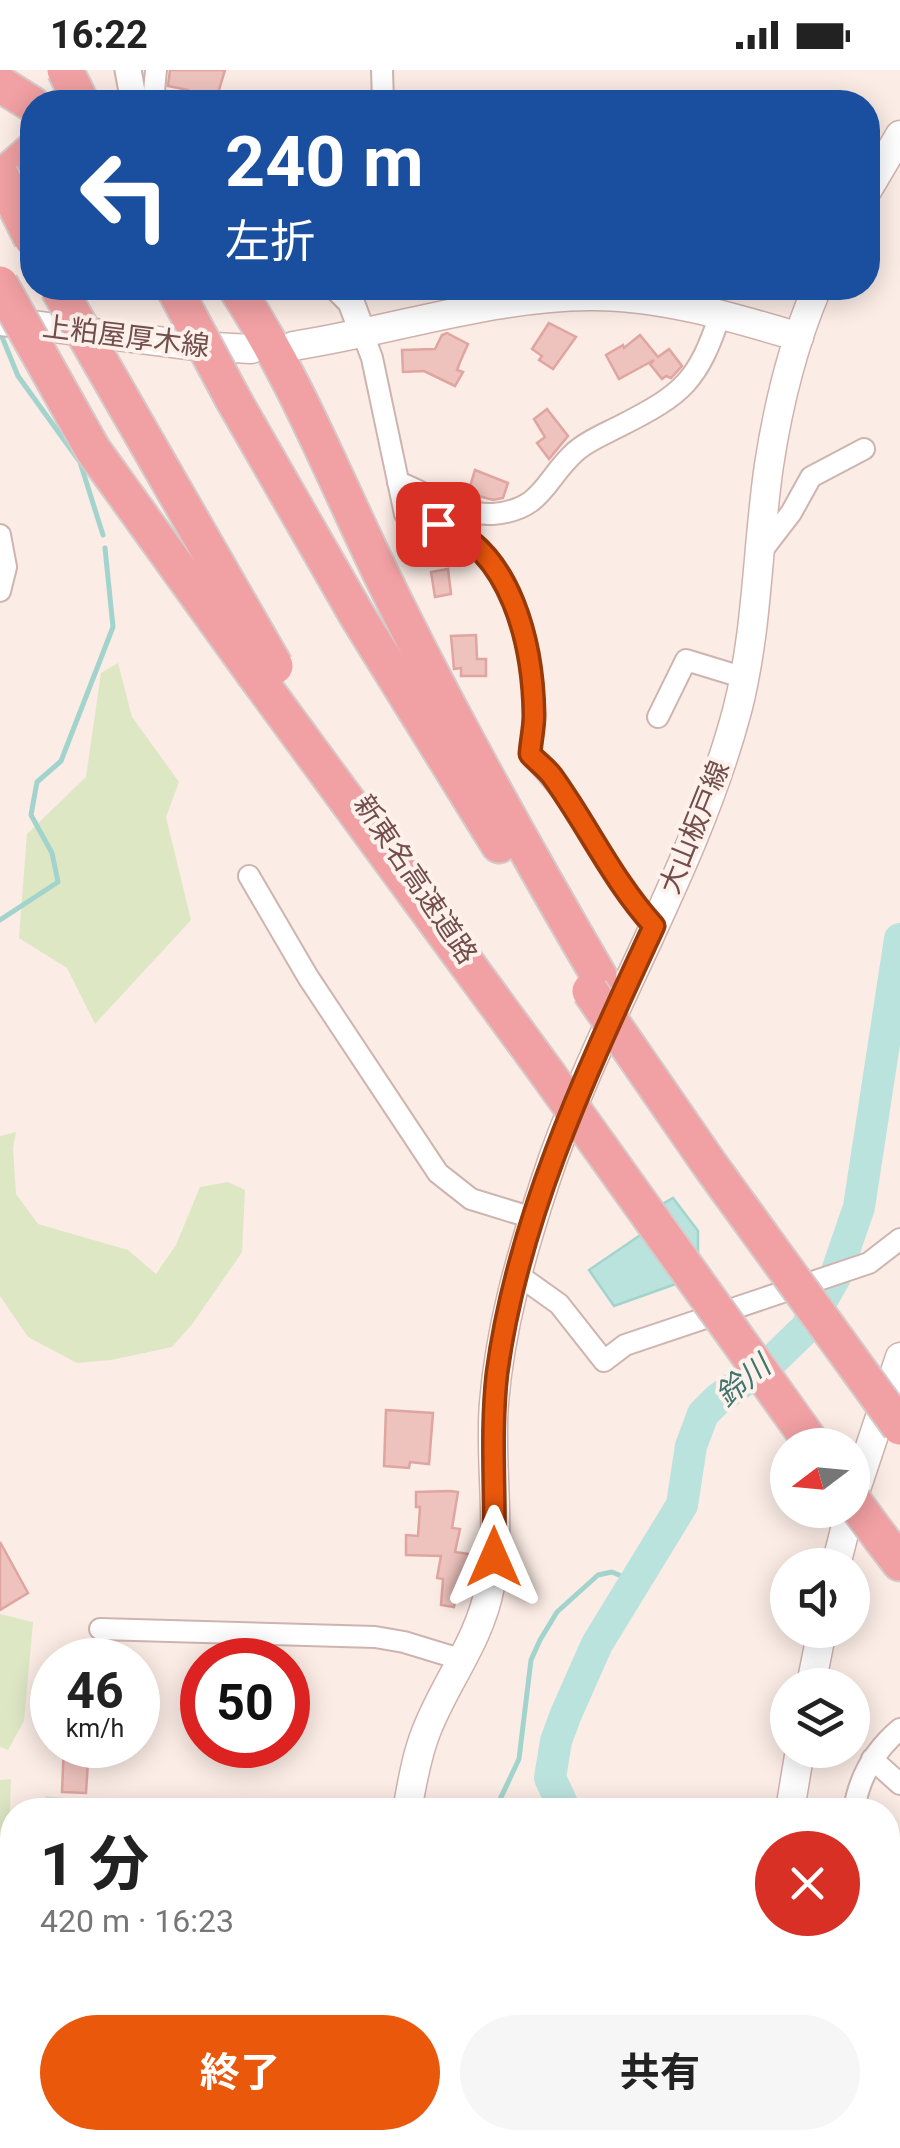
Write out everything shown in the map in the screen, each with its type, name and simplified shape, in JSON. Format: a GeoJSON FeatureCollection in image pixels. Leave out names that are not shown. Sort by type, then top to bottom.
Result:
{"type":"FeatureCollection","features":[{"type":"Feature","properties":{"kind":"highway"},"geometry":{"type":"LineString","coordinates":[[20,161],[0,177],[20,215]]}},
{"type":"Feature","properties":{"kind":"highway"},"geometry":{"type":"LineString","coordinates":[[0,284],[93,450],[265,671]]}},
{"type":"Feature","properties":{"kind":"highway","name":"新東名高速道路"},"geometry":{"type":"LineString","coordinates":[[64,300],[265,671],[802,1428]]}},
{"type":"Feature","properties":{"kind":"highway"},"geometry":{"type":"LineString","coordinates":[[180,300],[358,617],[710,1165],[900,1427]]}},
{"type":"Feature","properties":{"kind":"highway"},"geometry":{"type":"LineString","coordinates":[[243,300],[284,368],[385,582],[595,983]]}},
{"type":"Feature","properties":{"kind":"highway"},"geometry":{"type":"LineString","coordinates":[[870,1524],[890,1550]]}},
{"type":"Feature","properties":{"kind":"main road"},"geometry":{"type":"LineString","coordinates":[[880,169],[900,136]]}},
{"type":"Feature","properties":{"kind":"main road"},"geometry":{"type":"LineString","coordinates":[[294,346],[529,300]]}},
{"type":"Feature","properties":{"kind":"main road"},"geometry":{"type":"LineString","coordinates":[[639,300],[799,337]]}},
{"type":"Feature","properties":{"kind":"main road","name":"大山板戸線"},"geometry":{"type":"LineString","coordinates":[[410,1798],[426,1732],[480,1623],[493,1572],[494,1402],[500,1352],[533,1218],[560,1140],[710,799],[745,678],[769,463],[799,337],[813,300]]}},
{"type":"Feature","properties":{"kind":"main road","name":"上粕屋厚木線"},"geometry":{"type":"LineString","coordinates":[[0,321],[181,344],[251,348]]}},
{"type":"Feature","properties":{"kind":"main road"},"geometry":{"type":"LineString","coordinates":[[870,1446],[900,1357]]}},
{"type":"Feature","properties":{"kind":"main road"},"geometry":{"type":"LineString","coordinates":[[792,1798],[797,1768]]}},
{"type":"Feature","properties":{"kind":"street"},"geometry":{"type":"LineString","coordinates":[[349,300],[372,358],[408,518],[458,531],[480,549],[499,575],[519,619],[528,658],[534,712],[530,754],[569,801],[626,896],[654,926]]}},
{"type":"Feature","properties":{"kind":"street"},"geometry":{"type":"LineString","coordinates":[[398,482],[476,512],[492,514],[525,506],[546,490],[574,453],[654,409],[686,384],[700,368],[720,316]]}},
{"type":"Feature","properties":{"kind":"street"},"geometry":{"type":"LineString","coordinates":[[761,552],[812,477],[864,449]]}},
{"type":"Feature","properties":{"kind":"street"},"geometry":{"type":"LineString","coordinates":[[0,535],[6,567],[0,591]]}},
{"type":"Feature","properties":{"kind":"street"},"geometry":{"type":"LineString","coordinates":[[658,717],[686,660],[745,678]]}},
{"type":"Feature","properties":{"kind":"street"},"geometry":{"type":"LineString","coordinates":[[249,876],[308,977],[438,1173],[471,1199],[533,1218]]}},
{"type":"Feature","properties":{"kind":"street"},"geometry":{"type":"LineString","coordinates":[[517,1274],[560,1304],[604,1361],[625,1345],[854,1269],[882,1255],[900,1238]]}},
{"type":"Feature","properties":{"kind":"street"},"geometry":{"type":"LineString","coordinates":[[100,1629],[376,1637],[463,1660]]}},
{"type":"Feature","properties":{"kind":"street"},"geometry":{"type":"LineString","coordinates":[[858,1798],[872,1759],[900,1728]]}},
{"type":"Feature","properties":{"kind":"street"},"geometry":{"type":"LineString","coordinates":[[872,1759],[900,1784]]}},
{"type":"Feature","properties":{"kind":"green space"},"geometry":{"type":"Polygon","coordinates":[[[118,663],[132,717],[179,782],[166,817],[191,920],[95,1024],[67,968],[19,938],[27,834],[86,777],[101,673],[118,663]]]}},
{"type":"Feature","properties":{"kind":"green space"},"geometry":{"type":"Polygon","coordinates":[[[16,1132],[16,1194],[38,1224],[128,1250],[156,1274],[176,1245],[200,1187],[228,1182],[245,1190],[242,1252],[172,1347],[77,1363],[28,1337],[0,1296],[0,1136],[16,1132]]]}},
{"type":"Feature","properties":{"kind":"green space"},"geometry":{"type":"Polygon","coordinates":[[[0,1614],[33,1622],[24,1721],[8,1750],[0,1747],[0,1614]]]}},
{"type":"Feature","properties":{"kind":"green space"},"geometry":{"type":"Polygon","coordinates":[[[11,1779],[10,1798],[0,1798],[0,1780],[11,1779]]]}},
{"type":"Feature","properties":{"kind":"water"},"geometry":{"type":"Polygon","coordinates":[[[673,1198],[698,1231],[698,1276],[614,1306],[589,1270],[645,1232],[637,1219],[673,1198]]]}},
{"type":"Feature","properties":{"kind":"building"},"geometry":{"type":"Polygon","coordinates":[[[170,70],[225,70],[219,90],[168,86],[170,70]]]}},
{"type":"Feature","properties":{"kind":"building"},"geometry":{"type":"Polygon","coordinates":[[[549,323],[576,337],[553,369],[539,360],[542,356],[532,349],[549,323]]]}},
{"type":"Feature","properties":{"kind":"building"},"geometry":{"type":"Polygon","coordinates":[[[447,333],[468,344],[457,370],[463,372],[455,386],[424,371],[403,372],[402,350],[435,349],[447,333]]]}},
{"type":"Feature","properties":{"kind":"building"},"geometry":{"type":"Polygon","coordinates":[[[640,335],[658,357],[669,349],[682,366],[671,378],[662,379],[650,364],[654,360],[619,379],[606,355],[623,345],[624,348],[640,335]]]}},
{"type":"Feature","properties":{"kind":"building"},"geometry":{"type":"Polygon","coordinates":[[[547,409],[568,436],[549,459],[537,443],[545,437],[534,419],[547,409]]]}},
{"type":"Feature","properties":{"kind":"building"},"geometry":{"type":"Polygon","coordinates":[[[475,470],[508,483],[503,498],[493,500],[468,493],[475,470]]]}},
{"type":"Feature","properties":{"kind":"building"},"geometry":{"type":"Polygon","coordinates":[[[448,569],[451,594],[435,597],[431,572],[448,569]]]}},
{"type":"Feature","properties":{"kind":"building"},"geometry":{"type":"Polygon","coordinates":[[[476,635],[477,659],[486,659],[486,676],[461,676],[461,668],[454,669],[451,636],[476,635]]]}},
{"type":"Feature","properties":{"kind":"building"},"geometry":{"type":"Polygon","coordinates":[[[386,1410],[433,1413],[429,1464],[410,1462],[409,1468],[384,1466],[386,1410]]]}},
{"type":"Feature","properties":{"kind":"building"},"geometry":{"type":"Polygon","coordinates":[[[416,1492],[458,1492],[452,1528],[460,1529],[455,1552],[469,1554],[468,1562],[473,1563],[469,1584],[464,1583],[462,1592],[457,1591],[454,1607],[441,1605],[443,1579],[437,1578],[441,1556],[406,1555],[406,1535],[418,1536],[420,1507],[416,1507],[416,1492]]]}},
{"type":"Feature","properties":{"kind":"building"},"geometry":{"type":"Polygon","coordinates":[[[0,1542],[28,1593],[0,1610],[0,1542]]]}},
{"type":"Feature","properties":{"kind":"building"},"geometry":{"type":"Polygon","coordinates":[[[63,1768],[88,1768],[86,1793],[62,1792],[63,1768]]]}},
{"type":"Feature","properties":{"kind":"waterway"},"geometry":{"type":"LineString","coordinates":[[0,332],[18,376],[80,462],[103,535]]}},
{"type":"Feature","properties":{"kind":"waterway"},"geometry":{"type":"LineString","coordinates":[[0,920],[58,882],[52,853],[31,815],[37,782],[61,761],[113,627],[105,548]]}},
{"type":"Feature","properties":{"kind":"waterway","name":"鈴川"},"geometry":{"type":"LineString","coordinates":[[559,1798],[550,1778],[556,1741],[566,1714],[597,1644],[682,1505],[691,1446],[703,1414],[772,1361],[806,1328],[835,1277],[859,1207],[900,939]]}},
{"type":"Feature","properties":{"kind":"waterway"},"geometry":{"type":"LineString","coordinates":[[501,1798],[519,1759],[531,1660],[557,1612],[598,1575],[612,1572],[635,1582]]}},
{"type":"Feature","properties":{"kind":"route"},"geometry":{"type":"LineString","coordinates":[[438,524],[458,531],[480,549],[507,590],[528,658],[534,712],[530,754],[569,801],[626,896],[654,926],[560,1140],[517,1274],[494,1402],[494,1557]]}}]}
